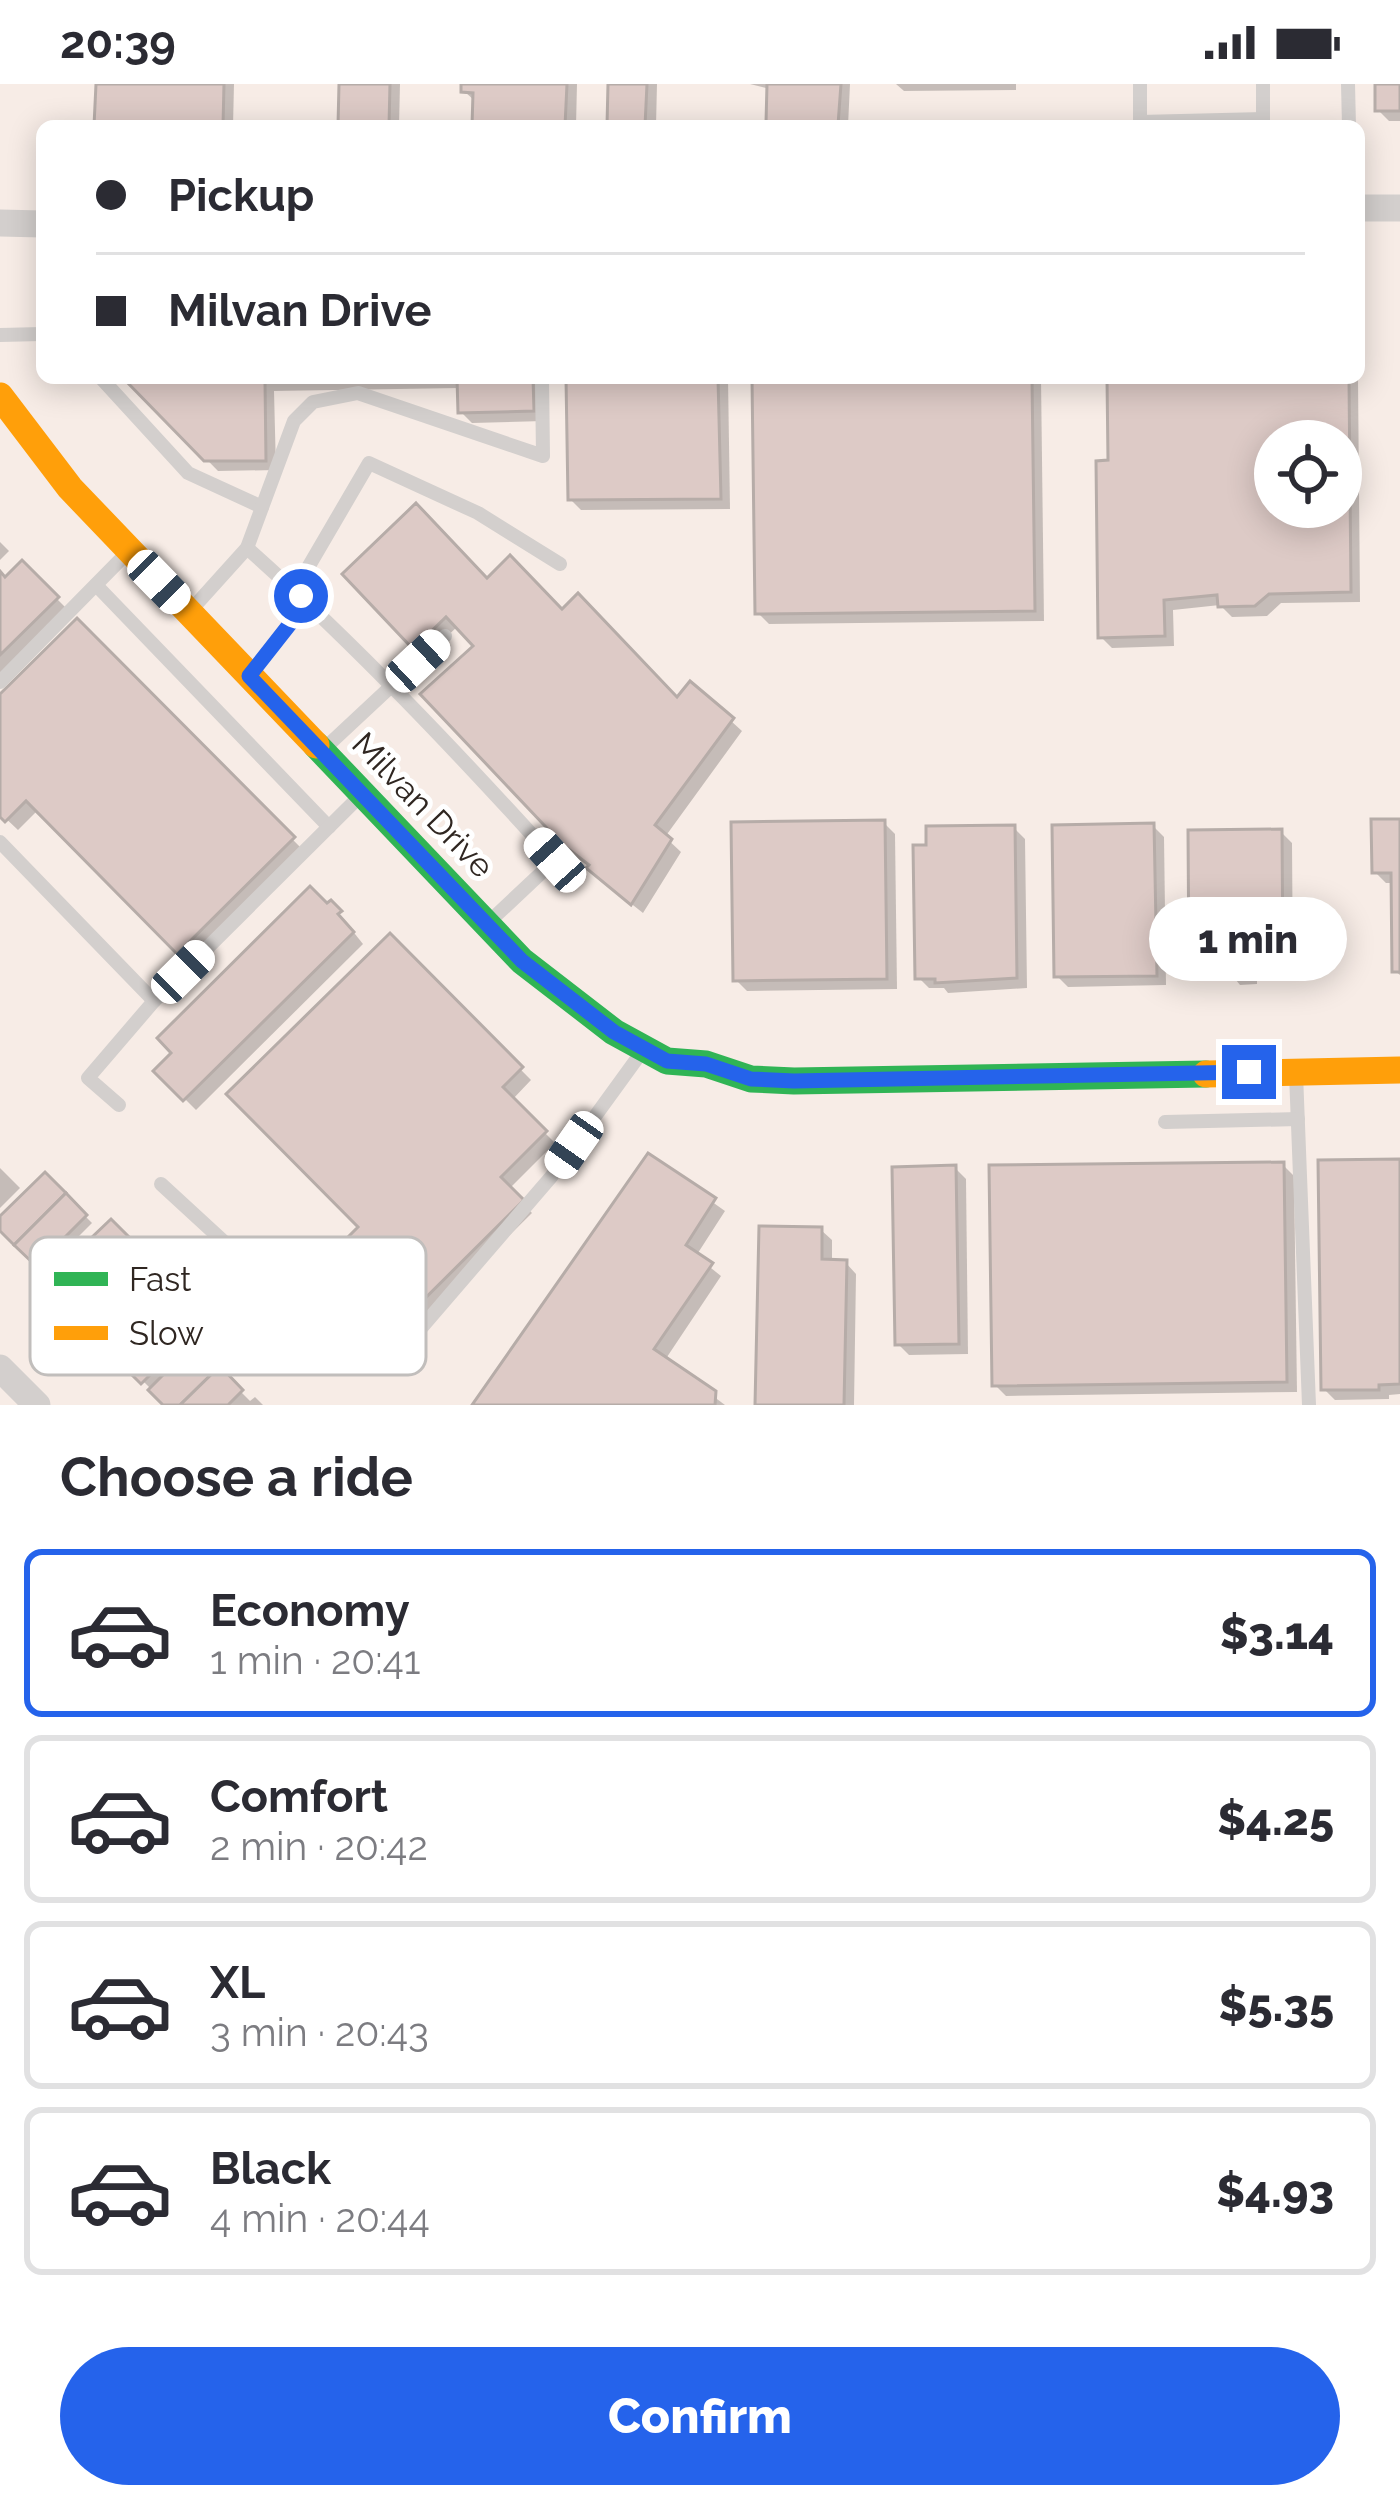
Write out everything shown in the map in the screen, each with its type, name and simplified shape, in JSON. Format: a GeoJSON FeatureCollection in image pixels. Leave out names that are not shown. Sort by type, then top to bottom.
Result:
{"type":"FeatureCollection","features":[{"type":"Feature","properties":{"kind":"street"},"geometry":{"type":"LineString","coordinates":[[1365,208],[1400,208]]}},
{"type":"Feature","properties":{"kind":"street"},"geometry":{"type":"LineString","coordinates":[[0,224],[36,224]]}},
{"type":"Feature","properties":{"kind":"street","name":"Milvan Drive"},"geometry":{"type":"LineString","coordinates":[[0,396],[70,488],[522,961],[614,1032],[667,1061],[706,1064],[751,1079],[772,1080],[1400,1070]]}},
{"type":"Feature","properties":{"kind":"street"},"geometry":{"type":"LineString","coordinates":[[0,1368],[37,1405]]}},
{"type":"Feature","properties":{"kind":"lane"},"geometry":{"type":"LineString","coordinates":[[1140,84],[1140,120]]}},
{"type":"Feature","properties":{"kind":"lane"},"geometry":{"type":"LineString","coordinates":[[1263,84],[1263,120]]}},
{"type":"Feature","properties":{"kind":"lane"},"geometry":{"type":"LineString","coordinates":[[1348,84],[1349,120]]}},
{"type":"Feature","properties":{"kind":"lane"},"geometry":{"type":"LineString","coordinates":[[0,335],[36,334]]}},
{"type":"Feature","properties":{"kind":"lane"},"geometry":{"type":"LineString","coordinates":[[106,384],[188,473],[262,507]]}},
{"type":"Feature","properties":{"kind":"lane"},"geometry":{"type":"LineString","coordinates":[[189,613],[248,548],[294,421],[313,401],[358,393],[543,456],[542,384]]}},
{"type":"Feature","properties":{"kind":"lane"},"geometry":{"type":"LineString","coordinates":[[249,676],[293,620],[307,571],[369,463],[478,513],[560,564]]}},
{"type":"Feature","properties":{"kind":"lane"},"geometry":{"type":"LineString","coordinates":[[248,548],[473,770],[555,860],[487,924]]}},
{"type":"Feature","properties":{"kind":"lane"},"geometry":{"type":"LineString","coordinates":[[0,682],[129,551]]}},
{"type":"Feature","properties":{"kind":"lane"},"geometry":{"type":"LineString","coordinates":[[96,585],[329,827]]}},
{"type":"Feature","properties":{"kind":"lane"},"geometry":{"type":"LineString","coordinates":[[322,751],[446,636]]}},
{"type":"Feature","properties":{"kind":"lane"},"geometry":{"type":"LineString","coordinates":[[119,1105],[88,1078],[154,1001],[362,795]]}},
{"type":"Feature","properties":{"kind":"lane"},"geometry":{"type":"LineString","coordinates":[[0,842],[154,1001]]}},
{"type":"Feature","properties":{"kind":"lane"},"geometry":{"type":"LineString","coordinates":[[426,1323],[500,1241],[644,1048]]}},
{"type":"Feature","properties":{"kind":"lane"},"geometry":{"type":"LineString","coordinates":[[1295,1072],[1309,1405]]}},
{"type":"Feature","properties":{"kind":"lane"},"geometry":{"type":"LineString","coordinates":[[1165,1122],[1298,1118]]}},
{"type":"Feature","properties":{"kind":"lane"},"geometry":{"type":"LineString","coordinates":[[161,1184],[219,1237]]}},
{"type":"Feature","properties":{"kind":"building"},"geometry":{"type":"Polygon","coordinates":[[[96,84],[224,84],[223,120],[94,120],[96,84]]]}},
{"type":"Feature","properties":{"kind":"building"},"geometry":{"type":"Polygon","coordinates":[[[339,84],[390,84],[389,120],[338,120],[339,84]]]}},
{"type":"Feature","properties":{"kind":"building"},"geometry":{"type":"Polygon","coordinates":[[[461,84],[567,84],[565,120],[472,120],[473,93],[461,92],[461,84]]]}},
{"type":"Feature","properties":{"kind":"building"},"geometry":{"type":"Polygon","coordinates":[[[608,84],[647,84],[645,120],[607,120],[608,84]]]}},
{"type":"Feature","properties":{"kind":"building"},"geometry":{"type":"Polygon","coordinates":[[[767,84],[841,84],[838,120],[766,120],[767,84]]]}},
{"type":"Feature","properties":{"kind":"building"},"geometry":{"type":"Polygon","coordinates":[[[1375,84],[1400,84],[1400,111],[1375,111],[1375,84]]]}},
{"type":"Feature","properties":{"kind":"building"},"geometry":{"type":"Polygon","coordinates":[[[129,384],[265,384],[266,461],[204,461],[129,384]]]}},
{"type":"Feature","properties":{"kind":"building"},"geometry":{"type":"Polygon","coordinates":[[[457,384],[533,384],[534,411],[458,413],[457,384]]]}},
{"type":"Feature","properties":{"kind":"building"},"geometry":{"type":"Polygon","coordinates":[[[566,384],[718,384],[721,499],[568,500],[566,384]]]}},
{"type":"Feature","properties":{"kind":"building"},"geometry":{"type":"Polygon","coordinates":[[[752,384],[1032,384],[1035,611],[755,614],[752,384]]]}},
{"type":"Feature","properties":{"kind":"building"},"geometry":{"type":"Polygon","coordinates":[[[1107,384],[1349,384],[1349,420],[1254,420],[1254,528],[1350,528],[1351,592],[1269,594],[1255,606],[1218,607],[1217,595],[1164,600],[1165,636],[1098,638],[1096,461],[1108,460],[1107,384]]]}},
{"type":"Feature","properties":{"kind":"building"},"geometry":{"type":"Polygon","coordinates":[[[416,503],[487,578],[510,555],[562,609],[578,593],[677,697],[690,681],[734,718],[655,825],[672,839],[631,905],[562,844],[420,694],[473,646],[446,617],[413,649],[342,574],[416,503]]]}},
{"type":"Feature","properties":{"kind":"building"},"geometry":{"type":"Polygon","coordinates":[[[22,560],[59,597],[0,655],[0,571],[5,577],[22,560]]]}},
{"type":"Feature","properties":{"kind":"building"},"geometry":{"type":"Polygon","coordinates":[[[77,618],[295,837],[177,954],[26,801],[5,822],[0,817],[0,694],[77,618]]]}},
{"type":"Feature","properties":{"kind":"building"},"geometry":{"type":"Polygon","coordinates":[[[1371,819],[1400,819],[1400,972],[1392,972],[1391,873],[1372,873],[1371,819]]]}},
{"type":"Feature","properties":{"kind":"building"},"geometry":{"type":"Polygon","coordinates":[[[885,820],[887,979],[733,981],[731,822],[885,820]]]}},
{"type":"Feature","properties":{"kind":"building"},"geometry":{"type":"Polygon","coordinates":[[[1154,823],[1157,976],[1054,977],[1052,825],[1154,823]]]}},
{"type":"Feature","properties":{"kind":"building"},"geometry":{"type":"Polygon","coordinates":[[[1015,825],[1017,978],[935,983],[935,979],[915,979],[913,845],[926,845],[926,826],[1015,825]]]}},
{"type":"Feature","properties":{"kind":"building"},"geometry":{"type":"Polygon","coordinates":[[[1282,829],[1283,970],[1226,975],[1226,970],[1189,971],[1188,830],[1282,829]]]}},
{"type":"Feature","properties":{"kind":"building"},"geometry":{"type":"Polygon","coordinates":[[[310,886],[342,911],[338,914],[354,932],[183,1101],[153,1071],[171,1053],[157,1038],[310,886]]]}},
{"type":"Feature","properties":{"kind":"building"},"geometry":{"type":"Polygon","coordinates":[[[390,933],[523,1067],[503,1087],[547,1131],[501,1177],[524,1200],[426,1297],[426,1237],[348,1237],[358,1227],[226,1094],[390,933]]]}},
{"type":"Feature","properties":{"kind":"building"},"geometry":{"type":"Polygon","coordinates":[[[648,1153],[716,1198],[686,1245],[713,1263],[654,1349],[716,1391],[715,1405],[472,1405],[648,1153]]]}},
{"type":"Feature","properties":{"kind":"building"},"geometry":{"type":"Polygon","coordinates":[[[1400,1159],[1400,1384],[1379,1385],[1379,1390],[1321,1390],[1318,1160],[1400,1159]]]}},
{"type":"Feature","properties":{"kind":"building"},"geometry":{"type":"Polygon","coordinates":[[[1284,1162],[1287,1382],[992,1386],[989,1165],[1284,1162]]]}},
{"type":"Feature","properties":{"kind":"building"},"geometry":{"type":"Polygon","coordinates":[[[956,1165],[959,1344],[895,1345],[892,1167],[956,1165]]]}},
{"type":"Feature","properties":{"kind":"building"},"geometry":{"type":"Polygon","coordinates":[[[45,1172],[66,1193],[14,1245],[0,1231],[0,1216],[45,1172]]]}},
{"type":"Feature","properties":{"kind":"building"},"geometry":{"type":"Polygon","coordinates":[[[66,1193],[87,1215],[65,1237],[30,1237],[30,1260],[14,1245],[66,1193]]]}},
{"type":"Feature","properties":{"kind":"building"},"geometry":{"type":"Polygon","coordinates":[[[111,1219],[129,1237],[92,1237],[111,1219]]]}},
{"type":"Feature","properties":{"kind":"building"},"geometry":{"type":"Polygon","coordinates":[[[759,1226],[822,1227],[822,1259],[847,1260],[844,1405],[755,1405],[759,1226]]]}},
{"type":"Feature","properties":{"kind":"building"},"geometry":{"type":"Polygon","coordinates":[[[163,1375],[211,1375],[180,1405],[163,1405],[148,1390],[163,1375]]]}},
{"type":"Feature","properties":{"kind":"building"},"geometry":{"type":"Polygon","coordinates":[[[211,1375],[229,1375],[243,1390],[228,1405],[180,1405],[211,1375]]]}},
{"type":"Feature","properties":{"kind":"traffic: fast"},"geometry":{"type":"LineString","coordinates":[[316,745],[522,961],[614,1032],[667,1061],[706,1064],[751,1079],[794,1081],[1206,1074]]}},
{"type":"Feature","properties":{"kind":"traffic: slow"},"geometry":{"type":"LineString","coordinates":[[0,396],[70,488],[316,745]]}},
{"type":"Feature","properties":{"kind":"traffic: slow"},"geometry":{"type":"LineString","coordinates":[[1206,1074],[1400,1070]]}},
{"type":"Feature","properties":{"kind":"route"},"geometry":{"type":"LineString","coordinates":[[301,596],[293,620],[249,676],[522,961],[614,1032],[667,1061],[706,1064],[751,1079],[794,1081],[1249,1072]]}}]}
